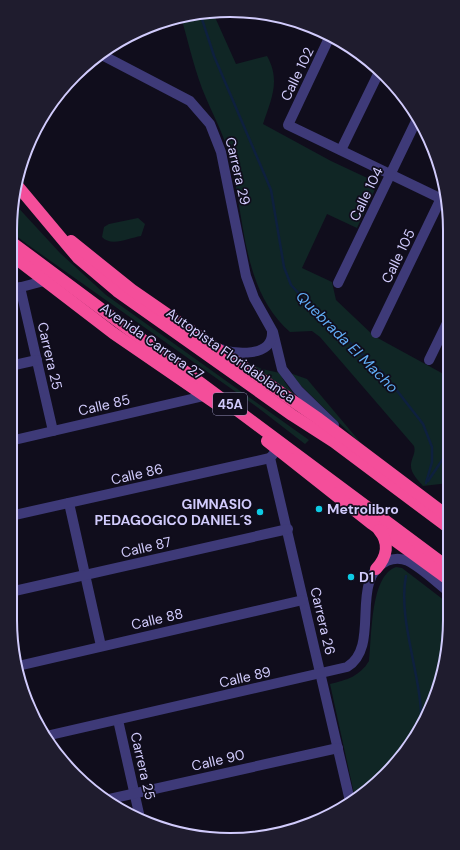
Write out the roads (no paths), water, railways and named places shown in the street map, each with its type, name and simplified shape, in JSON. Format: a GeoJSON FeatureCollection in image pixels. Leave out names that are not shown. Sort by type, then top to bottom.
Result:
{"type":"FeatureCollection","features":[{"type":"Feature","properties":{"kind":"highway","name":"Autopista Floridablanca"},"geometry":{"type":"LineString","coordinates":[[21,190],[83,263],[129,301],[292,415],[334,442],[443,524]]}},
{"type":"Feature","properties":{"kind":"highway","name":"45A"},"geometry":{"type":"LineString","coordinates":[[49,222],[116,278],[319,419],[443,511]]}},
{"type":"Feature","properties":{"kind":"highway","name":"45A"},"geometry":{"type":"LineString","coordinates":[[17,246],[443,564]]}},
{"type":"Feature","properties":{"kind":"highway","name":"Avenida Carrera 27"},"geometry":{"type":"LineString","coordinates":[[17,260],[137,350],[204,396],[274,454],[443,576]]}},
{"type":"Feature","properties":{"kind":"highway"},"geometry":{"type":"LineString","coordinates":[[372,524],[383,535],[386,547],[384,559],[376,568]]}},
{"type":"Feature","properties":{"kind":"street","name":"Calle 102"},"geometry":{"type":"LineString","coordinates":[[328,41],[288,125],[341,150]]}},
{"type":"Feature","properties":{"kind":"street","name":"Carrera 29"},"geometry":{"type":"LineString","coordinates":[[106,57],[186,98],[196,107],[210,124],[221,152],[246,276],[254,298],[271,326],[284,372],[298,390],[360,450]]}},
{"type":"Feature","properties":{"kind":"street"},"geometry":{"type":"LineString","coordinates":[[377,76],[341,150],[391,174],[440,195]]}},
{"type":"Feature","properties":{"kind":"street","name":"Calle 104"},"geometry":{"type":"LineString","coordinates":[[338,283],[414,125]]}},
{"type":"Feature","properties":{"kind":"street","name":"Calle 105"},"geometry":{"type":"LineString","coordinates":[[376,333],[441,204]]}},
{"type":"Feature","properties":{"kind":"street"},"geometry":{"type":"LineString","coordinates":[[17,288],[44,281]]}},
{"type":"Feature","properties":{"kind":"street","name":"Carrera 25"},"geometry":{"type":"LineString","coordinates":[[17,295],[37,360],[53,431]]}},
{"type":"Feature","properties":{"kind":"street"},"geometry":{"type":"LineString","coordinates":[[214,347],[237,353],[259,350],[271,340],[271,326]]}},
{"type":"Feature","properties":{"kind":"street"},"geometry":{"type":"LineString","coordinates":[[429,360],[443,330]]}},
{"type":"Feature","properties":{"kind":"street"},"geometry":{"type":"LineString","coordinates":[[17,364],[37,360]]}},
{"type":"Feature","properties":{"kind":"street","name":"Calle 85"},"geometry":{"type":"LineString","coordinates":[[17,439],[204,396]]}},
{"type":"Feature","properties":{"kind":"street","name":"Calle 86"},"geometry":{"type":"LineString","coordinates":[[17,514],[274,454]]}},
{"type":"Feature","properties":{"kind":"street","name":"Carrera 26"},"geometry":{"type":"LineString","coordinates":[[274,454],[288,529],[349,796]]}},
{"type":"Feature","properties":{"kind":"street"},"geometry":{"type":"LineString","coordinates":[[69,503],[101,646]]}},
{"type":"Feature","properties":{"kind":"street","name":"Calle 87"},"geometry":{"type":"LineString","coordinates":[[17,590],[288,529]]}},
{"type":"Feature","properties":{"kind":"street"},"geometry":{"type":"LineString","coordinates":[[376,568],[392,559],[402,559],[412,563],[443,587]]}},
{"type":"Feature","properties":{"kind":"street","name":"Calle 89"},"geometry":{"type":"LineString","coordinates":[[51,735],[347,667],[354,663],[362,646],[368,586],[376,568]]}},
{"type":"Feature","properties":{"kind":"street","name":"Calle 88"},"geometry":{"type":"LineString","coordinates":[[22,665],[304,600]]}},
{"type":"Feature","properties":{"kind":"street","name":"Carrera 25"},"geometry":{"type":"LineString","coordinates":[[118,720],[139,812]]}},
{"type":"Feature","properties":{"kind":"street","name":"Calle 90"},"geometry":{"type":"LineString","coordinates":[[114,798],[338,748]]}},
{"type":"Feature","properties":{"kind":"waterway","name":"Quebrada El Macho"},"geometry":{"type":"LineString","coordinates":[[202,19],[214,56],[271,190],[284,267],[291,285],[318,314],[384,374],[423,424],[432,447],[432,462],[426,483]]}},
{"type":"Feature","properties":{"kind":"waterway"},"geometry":{"type":"LineString","coordinates":[[428,481],[443,459]]}},
{"type":"Feature","properties":{"kind":"waterway","name":"Quebrada El Macho"},"geometry":{"type":"LineString","coordinates":[[406,576],[404,594],[405,612],[419,690],[421,714]]}},
{"type":"Feature","properties":{"kind":"place","name":"Metrolibro"},"geometry":{"type":"Point","coordinates":[319,509]}},
{"type":"Feature","properties":{"kind":"place","name":"GIMNASIO PEDAGOGICO DANIEL´S"},"geometry":{"type":"Point","coordinates":[260,512]}},
{"type":"Feature","properties":{"kind":"place","name":"D1"},"geometry":{"type":"Point","coordinates":[351,577]}}]}
